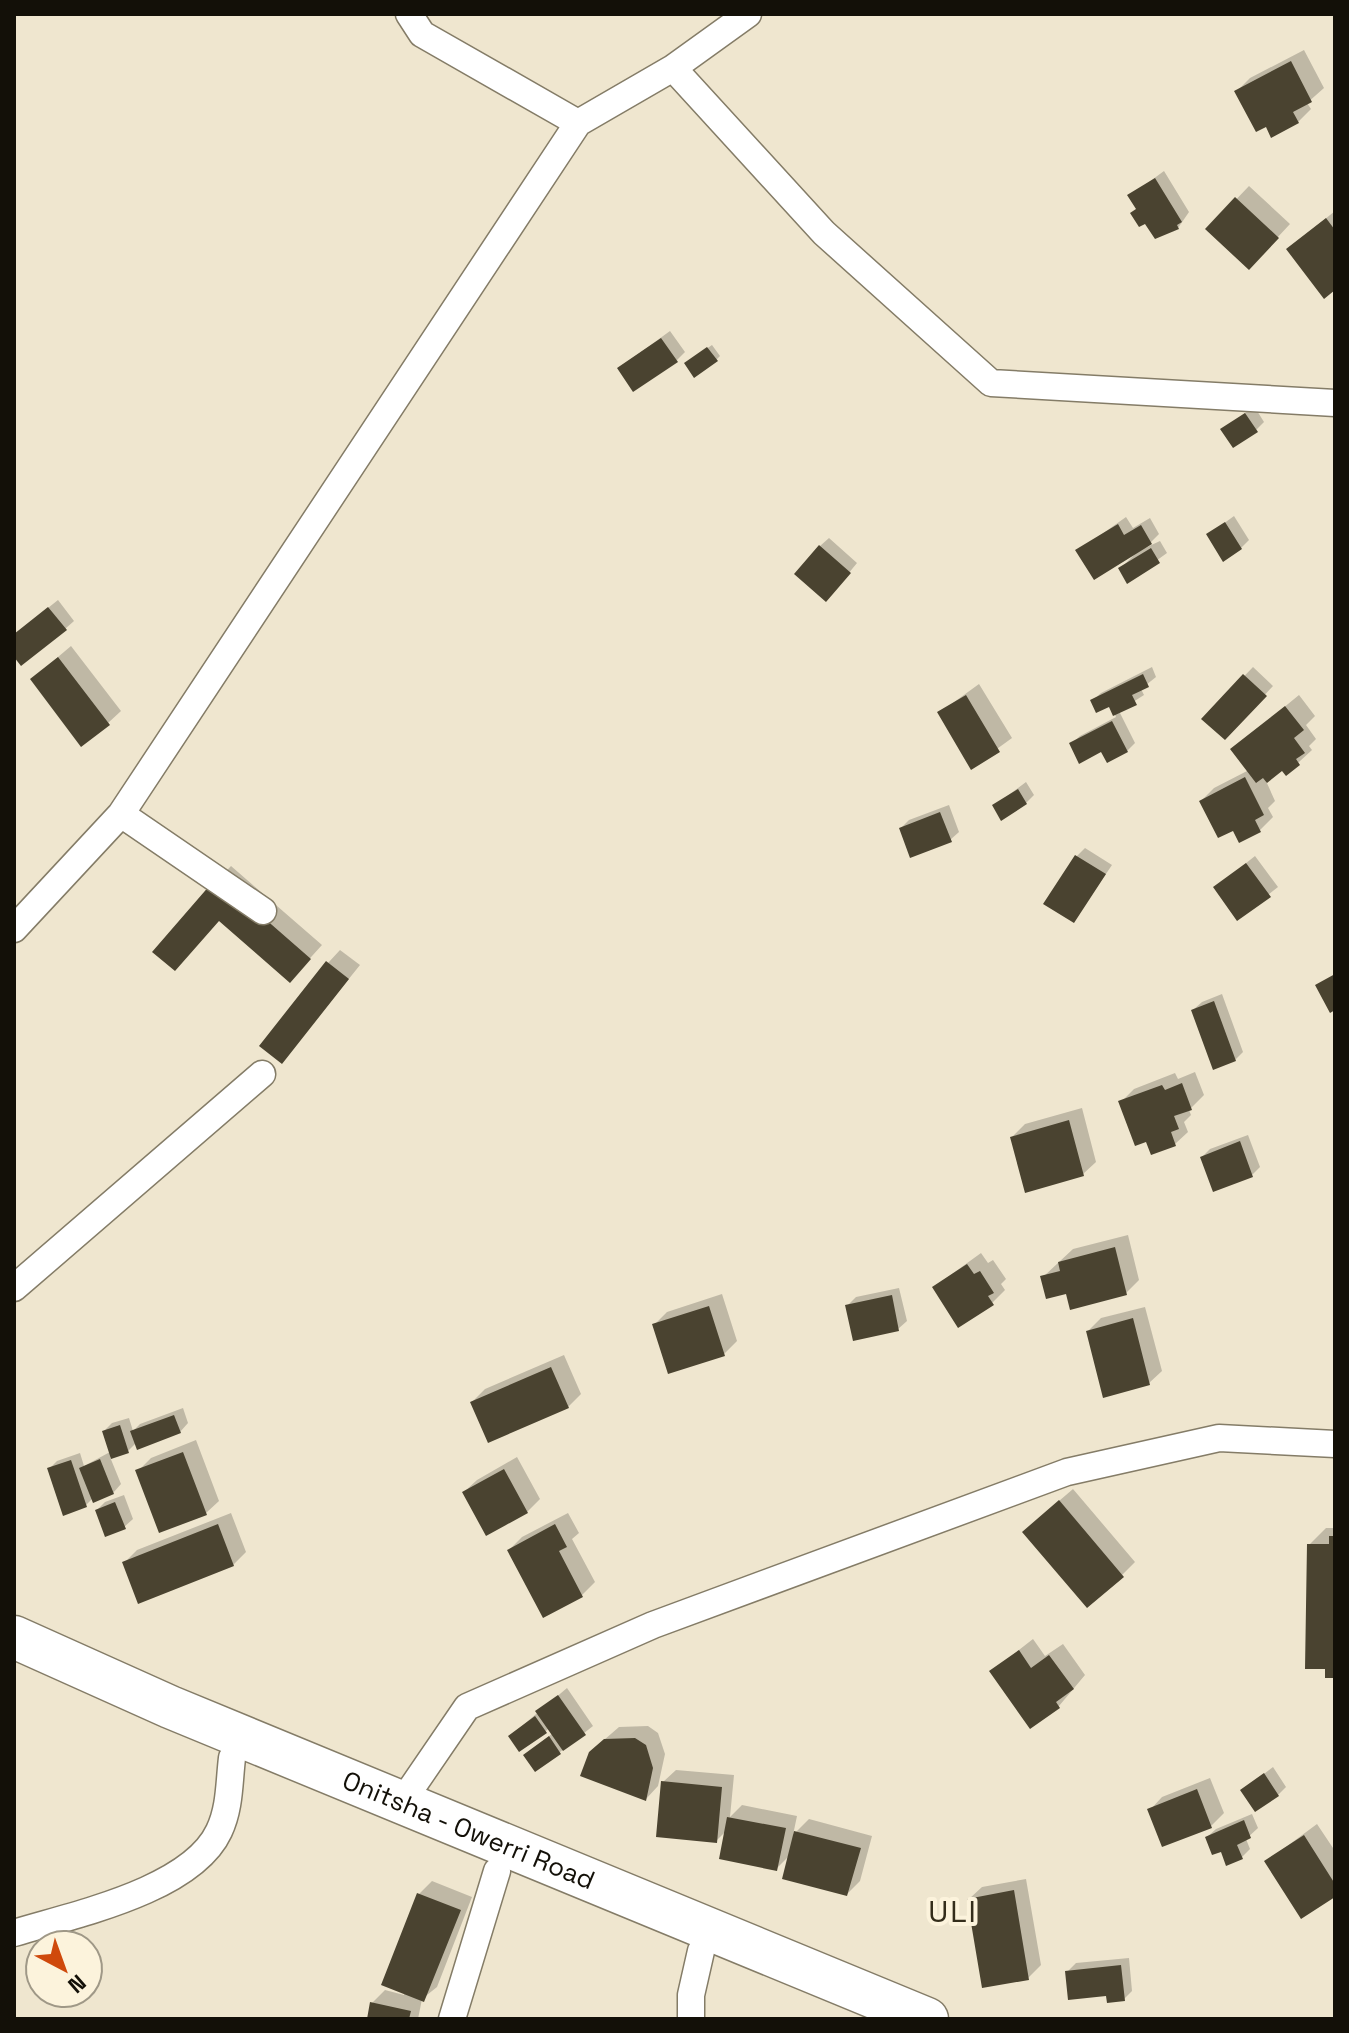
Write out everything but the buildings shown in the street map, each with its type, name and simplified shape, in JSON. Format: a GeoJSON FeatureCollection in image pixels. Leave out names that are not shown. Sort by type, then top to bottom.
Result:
{"type":"FeatureCollection","features":[{"type":"Feature","properties":{"kind":"highway","name":"Onitsha - Owerri Road"},"geometry":{"type":"LineString","coordinates":[[14,1637],[170,1707],[927,2019]]}},
{"type":"Feature","properties":{"kind":"highway","name":"Onitsha - Owerri Road"},"geometry":{"type":"LineString","coordinates":[[14,1661],[497,1871],[868,2019]]}},
{"type":"Feature","properties":{"kind":"street"},"geometry":{"type":"LineString","coordinates":[[409,14],[422,34],[578,123]]}},
{"type":"Feature","properties":{"kind":"street"},"geometry":{"type":"LineString","coordinates":[[14,929],[121,814],[578,123],[673,68],[748,14]]}},
{"type":"Feature","properties":{"kind":"street"},"geometry":{"type":"LineString","coordinates":[[673,68],[824,233],[991,383],[1335,403]]}},
{"type":"Feature","properties":{"kind":"street"},"geometry":{"type":"LineString","coordinates":[[121,814],[263,911]]}},
{"type":"Feature","properties":{"kind":"street"},"geometry":{"type":"LineString","coordinates":[[14,1288],[262,1074]]}},
{"type":"Feature","properties":{"kind":"street"},"geometry":{"type":"LineString","coordinates":[[402,1802],[467,1707],[653,1625],[1067,1472],[1219,1438],[1335,1444]]}},
{"type":"Feature","properties":{"kind":"street"},"geometry":{"type":"LineString","coordinates":[[14,1933],[139,1894],[194,1860],[218,1834],[232,1758]]}},
{"type":"Feature","properties":{"kind":"street"},"geometry":{"type":"LineString","coordinates":[[452,2019],[497,1871]]}},
{"type":"Feature","properties":{"kind":"street"},"geometry":{"type":"LineString","coordinates":[[691,2019],[691,1995],[701,1951]]}},
{"type":"Feature","properties":{"kind":"district","name":"ULI"},"geometry":{"type":"Point","coordinates":[953,1912]}}]}
